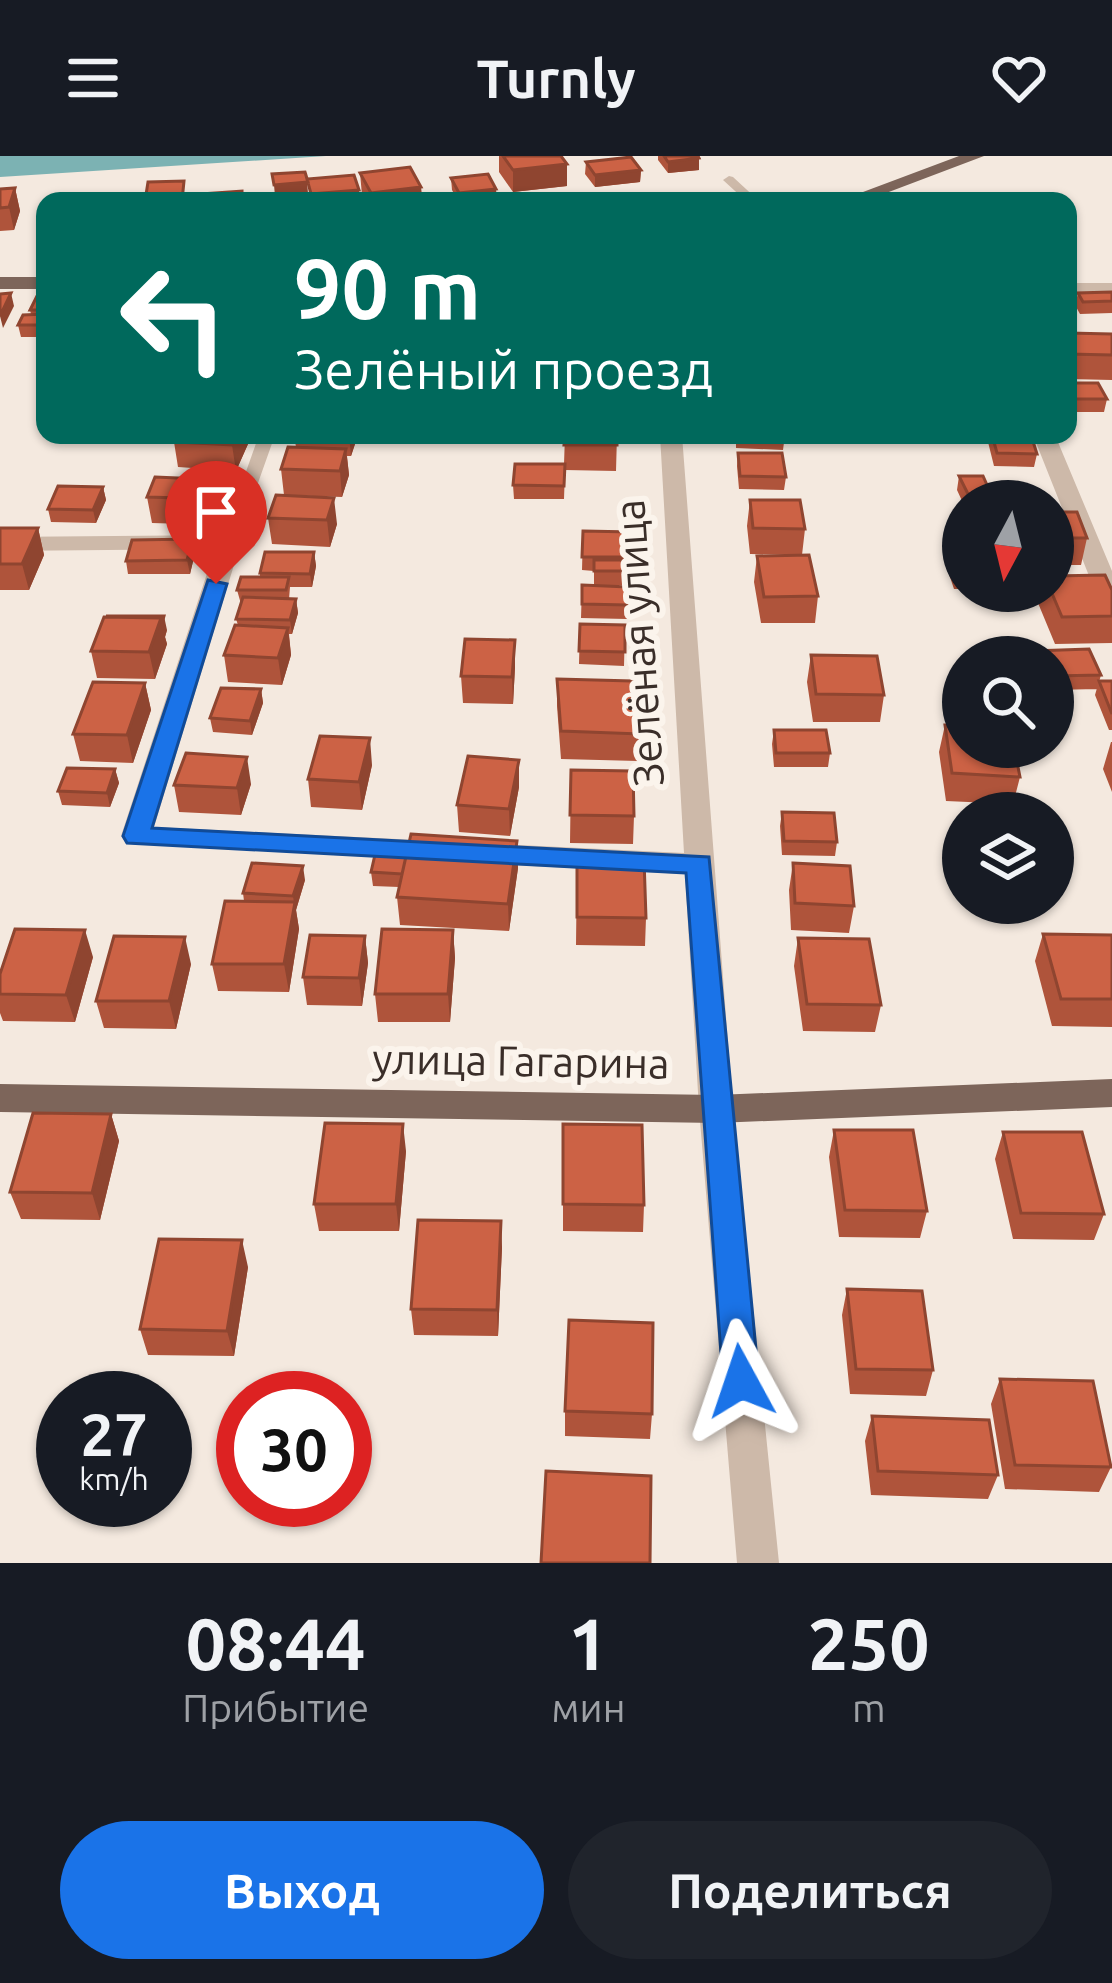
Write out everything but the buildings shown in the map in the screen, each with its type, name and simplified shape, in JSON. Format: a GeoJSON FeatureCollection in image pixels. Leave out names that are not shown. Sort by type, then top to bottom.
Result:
{"type":"FeatureCollection","features":[{"type":"Feature","properties":{"kind":"main road"},"geometry":{"type":"LineString","coordinates":[[873,192],[975,156]]}},
{"type":"Feature","properties":{"kind":"main road"},"geometry":{"type":"LineString","coordinates":[[0,283],[36,283]]}},
{"type":"Feature","properties":{"kind":"main road","name":"улица Гагарина"},"geometry":{"type":"LineString","coordinates":[[0,1098],[716,1108],[1112,1093]]}},
{"type":"Feature","properties":{"kind":"street"},"geometry":{"type":"LineString","coordinates":[[1077,289],[1112,289]]}},
{"type":"Feature","properties":{"kind":"street","name":"Зелёная улица"},"geometry":{"type":"LineString","coordinates":[[672,444],[716,1108],[758,1563]]}},
{"type":"Feature","properties":{"kind":"street"},"geometry":{"type":"LineString","coordinates":[[1049,444],[1112,601]]}},
{"type":"Feature","properties":{"kind":"street"},"geometry":{"type":"LineString","coordinates":[[0,544],[229,542],[136,836],[699,864]]}},
{"type":"Feature","properties":{"kind":"lane"},"geometry":{"type":"LineString","coordinates":[[729,180],[743,192]]}},
{"type":"Feature","properties":{"kind":"lane"},"geometry":{"type":"LineString","coordinates":[[229,542],[264,444]]}},
{"type":"Feature","properties":{"kind":"water"},"geometry":{"type":"Polygon","coordinates":[[[0,156],[326,156],[0,177],[0,156]]]}},
{"type":"Feature","properties":{"kind":"route"},"geometry":{"type":"LineString","coordinates":[[216,584],[136,836],[699,864],[741,1381]]}}]}
